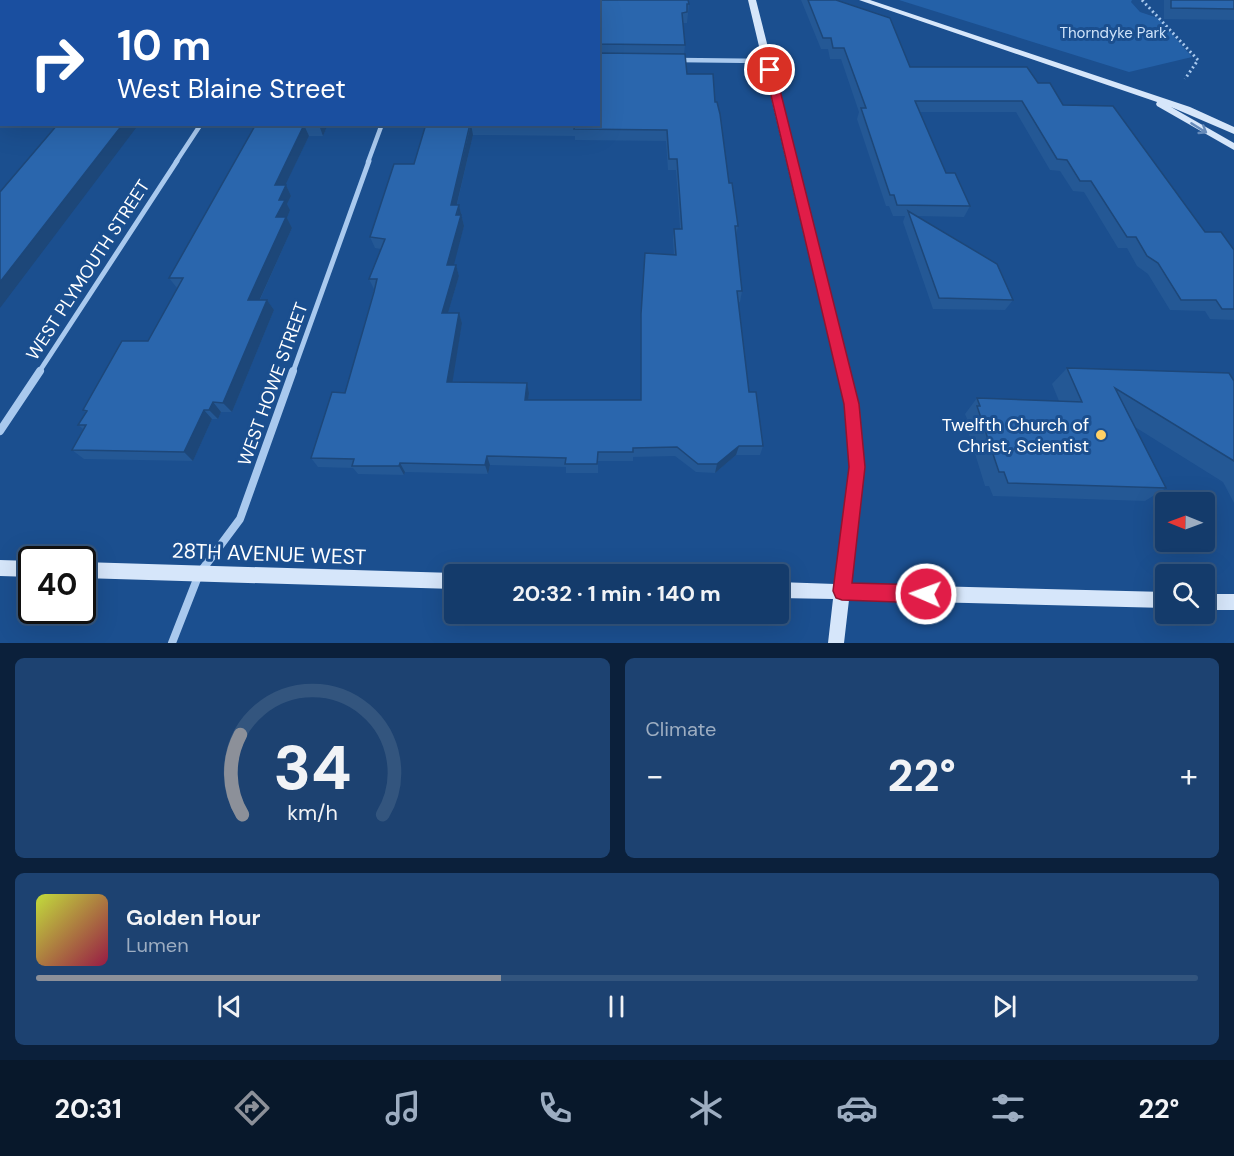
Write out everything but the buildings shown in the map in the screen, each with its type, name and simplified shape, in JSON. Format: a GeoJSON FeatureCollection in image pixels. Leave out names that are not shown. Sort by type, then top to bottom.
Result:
{"type":"FeatureCollection","features":[{"type":"Feature","properties":{"kind":"street"},"geometry":{"type":"LineString","coordinates":[[752,0],[851,404],[857,467],[836,643]]}},
{"type":"Feature","properties":{"kind":"street"},"geometry":{"type":"LineString","coordinates":[[863,0],[1187,109],[1234,131]]}},
{"type":"Feature","properties":{"kind":"street"},"geometry":{"type":"LineString","coordinates":[[667,60],[768,61]]}},
{"type":"Feature","properties":{"kind":"street"},"geometry":{"type":"LineString","coordinates":[[1141,93],[1234,147]]}},
{"type":"Feature","properties":{"kind":"street","name":"WEST PLYMOUTH STREET"},"geometry":{"type":"LineString","coordinates":[[0,431],[200,126]]}},
{"type":"Feature","properties":{"kind":"street","name":"WEST HOWE STREET"},"geometry":{"type":"LineString","coordinates":[[172,643],[200,574],[240,519],[381,126]]}},
{"type":"Feature","properties":{"kind":"street"},"geometry":{"type":"LineString","coordinates":[[0,568],[18,569]]}},
{"type":"Feature","properties":{"kind":"street","name":"28TH AVENUE WEST"},"geometry":{"type":"LineString","coordinates":[[96,570],[444,580]]}},
{"type":"Feature","properties":{"kind":"street"},"geometry":{"type":"LineString","coordinates":[[789,590],[1155,600]]}},
{"type":"Feature","properties":{"kind":"street"},"geometry":{"type":"LineString","coordinates":[[1215,602],[1234,602]]}},
{"type":"Feature","properties":{"kind":"path"},"geometry":{"type":"LineString","coordinates":[[1142,0],[1198,60],[1185,79]]}},
{"type":"Feature","properties":{"kind":"green space","name":"Thorndyke Park"},"geometry":{"type":"Polygon","coordinates":[[[899,0],[1132,0],[1131,2],[1140,12],[1158,18],[1192,57],[1129,72],[899,0]]]}},
{"type":"Feature","properties":{"kind":"place","name":"Twelfth Church of Christ, Scientist"},"geometry":{"type":"Point","coordinates":[1101,435]}},
{"type":"Feature","properties":{"kind":"route"},"geometry":{"type":"LineString","coordinates":[[770,70],[851,404],[857,467],[842,591],[926,594]]}}]}
